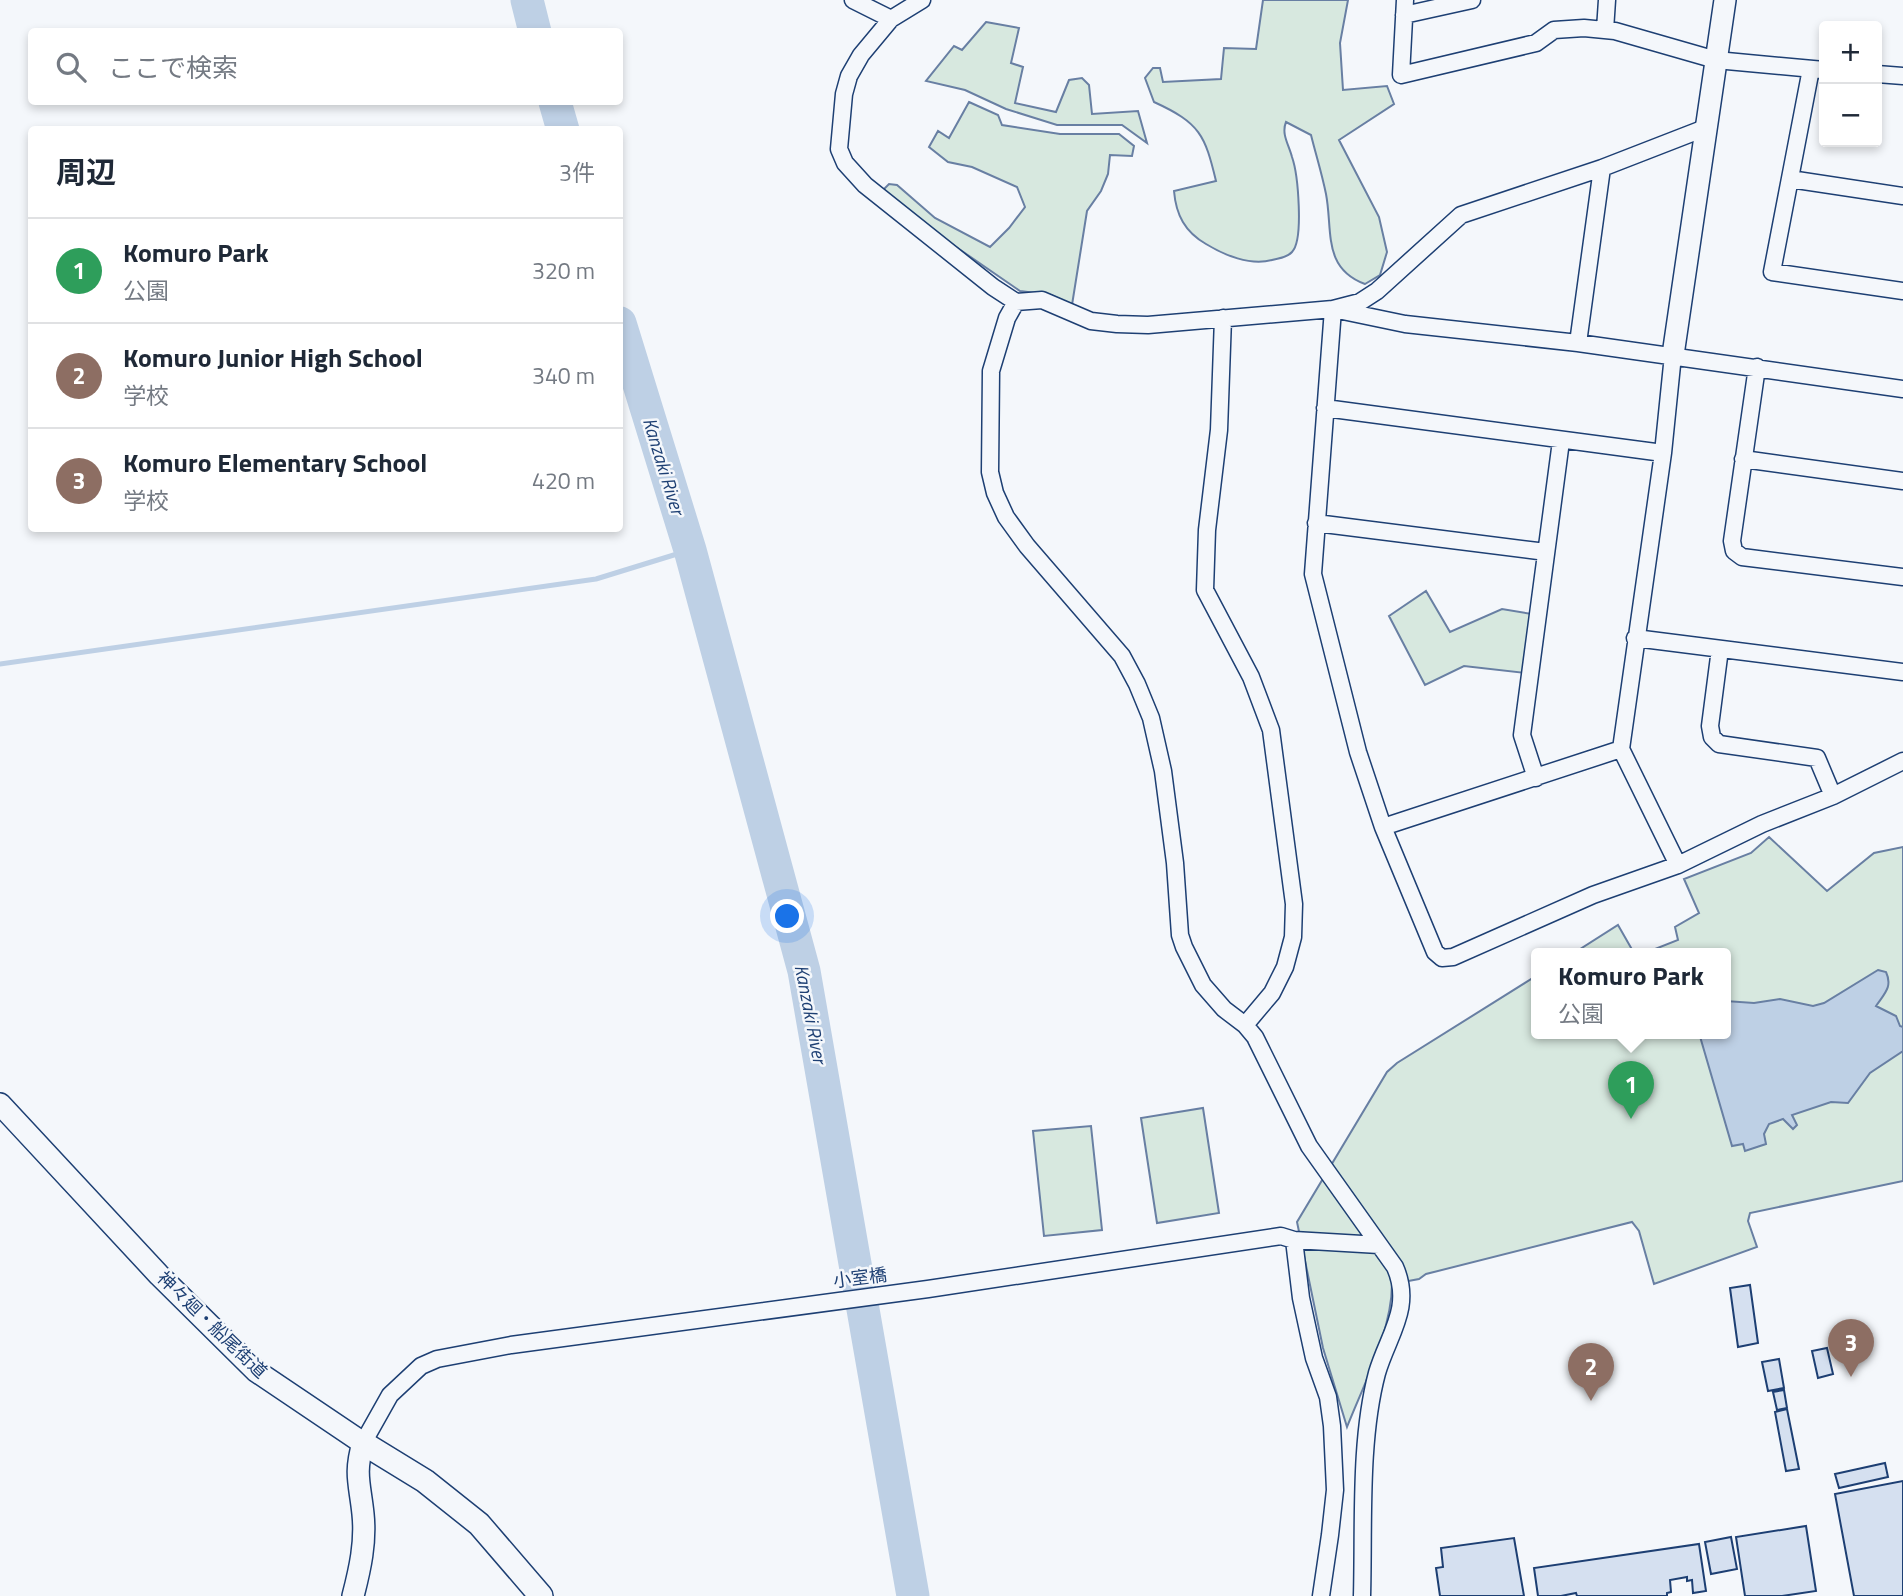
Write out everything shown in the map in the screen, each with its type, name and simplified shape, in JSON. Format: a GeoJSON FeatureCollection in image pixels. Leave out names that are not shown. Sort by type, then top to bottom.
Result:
{"type":"FeatureCollection","features":[{"type":"Feature","properties":{"kind":"main road"},"geometry":{"type":"LineString","coordinates":[[363,1443],[425,1481],[479,1524],[541,1596]]}},
{"type":"Feature","properties":{"kind":"main road"},"geometry":{"type":"LineString","coordinates":[[479,1524],[528,1596]]}},
{"type":"Feature","properties":{"kind":"street"},"geometry":{"type":"LineString","coordinates":[[853,0],[891,19]]}},
{"type":"Feature","properties":{"kind":"street"},"geometry":{"type":"LineString","coordinates":[[922,0],[891,19],[861,55],[849,76],[840,124],[839,149],[845,163],[865,186],[993,287],[1016,302],[1042,300],[1091,321],[1148,325],[1333,309],[1360,302],[1377,291],[1461,215],[1602,168],[1705,128]]}},
{"type":"Feature","properties":{"kind":"street"},"geometry":{"type":"LineString","coordinates":[[1472,0],[1404,7],[1401,75],[1536,43],[1555,30],[1584,28],[1605,30],[1716,60],[1818,70],[1790,179],[1772,272],[1903,291]]}},
{"type":"Feature","properties":{"kind":"street"},"geometry":{"type":"LineString","coordinates":[[1605,30],[1607,0]]}},
{"type":"Feature","properties":{"kind":"street"},"geometry":{"type":"LineString","coordinates":[[1678,865],[1621,749],[1663,453],[1673,355],[1726,0]]}},
{"type":"Feature","properties":{"kind":"street"},"geometry":{"type":"LineString","coordinates":[[1882,74],[1903,76]]}},
{"type":"Feature","properties":{"kind":"street"},"geometry":{"type":"LineString","coordinates":[[1578,343],[1602,168]]}},
{"type":"Feature","properties":{"kind":"street"},"geometry":{"type":"LineString","coordinates":[[1790,179],[1903,196]]}},
{"type":"Feature","properties":{"kind":"street"},"geometry":{"type":"LineString","coordinates":[[1016,302],[1007,318],[991,371],[990,472],[995,494],[1006,517],[1122,656],[1137,684],[1150,718],[1163,771],[1175,863],[1180,935],[1203,985],[1224,1009],[1245,1025],[1255,1037],[1309,1146],[1395,1267],[1402,1282],[1396,1325],[1378,1371],[1367,1424],[1362,1596]]}},
{"type":"Feature","properties":{"kind":"street"},"geometry":{"type":"LineString","coordinates":[[1333,309],[1405,324],[1673,355],[1903,388]]}},
{"type":"Feature","properties":{"kind":"street"},"geometry":{"type":"LineString","coordinates":[[1333,309],[1313,574],[1358,752],[1384,827],[1435,952],[1442,958],[1454,957],[1593,895],[1678,865],[1762,824],[1833,796],[1903,761]]}},
{"type":"Feature","properties":{"kind":"street"},"geometry":{"type":"LineString","coordinates":[[1223,318],[1219,430],[1207,530],[1205,590],[1251,677],[1270,730],[1294,904],[1293,937],[1285,967],[1272,993],[1245,1025]]}},
{"type":"Feature","properties":{"kind":"street"},"geometry":{"type":"LineString","coordinates":[[1757,368],[1732,541],[1734,551],[1742,557],[1903,577]]}},
{"type":"Feature","properties":{"kind":"street"},"geometry":{"type":"LineString","coordinates":[[1325,408],[1663,453]]}},
{"type":"Feature","properties":{"kind":"street"},"geometry":{"type":"LineString","coordinates":[[1535,778],[1522,735],[1561,441]]}},
{"type":"Feature","properties":{"kind":"street"},"geometry":{"type":"LineString","coordinates":[[1743,459],[1903,481]]}},
{"type":"Feature","properties":{"kind":"street"},"geometry":{"type":"LineString","coordinates":[[1316,523],[1546,552]]}},
{"type":"Feature","properties":{"kind":"street"},"geometry":{"type":"LineString","coordinates":[[1635,638],[1903,672]]}},
{"type":"Feature","properties":{"kind":"street"},"geometry":{"type":"LineString","coordinates":[[1720,649],[1710,726],[1712,737],[1719,744],[1817,758],[1833,796]]}},
{"type":"Feature","properties":{"kind":"street"},"geometry":{"type":"LineString","coordinates":[[1384,827],[1621,749]]}},
{"type":"Feature","properties":{"kind":"street","name":"神々廻・船尾街道"},"geometry":{"type":"LineString","coordinates":[[0,1104],[159,1275],[256,1371],[363,1443]]}},
{"type":"Feature","properties":{"kind":"street","name":"小室橋"},"geometry":{"type":"LineString","coordinates":[[363,1443],[390,1395],[421,1366],[437,1359],[511,1345],[928,1289],[1281,1236],[1294,1240],[1370,1232]]}},
{"type":"Feature","properties":{"kind":"street"},"geometry":{"type":"LineString","coordinates":[[1294,1240],[1301,1298],[1314,1358],[1328,1397],[1332,1426],[1335,1490],[1321,1596]]}},
{"type":"Feature","properties":{"kind":"street"},"geometry":{"type":"LineString","coordinates":[[354,1596],[362,1562],[363,1515],[357,1464],[363,1443]]}},
{"type":"Feature","properties":{"kind":"shaded area"},"geometry":{"type":"Polygon","coordinates":[[[1263,0],[1348,0],[1340,43],[1343,90],[1387,86],[1394,104],[1339,140],[1379,217],[1387,252],[1380,275],[1365,284],[1351,277],[1336,258],[1330,234],[1326,194],[1311,135],[1286,122],[1285,135],[1294,165],[1299,206],[1296,245],[1290,254],[1283,258],[1255,262],[1229,255],[1192,234],[1179,215],[1174,191],[1216,181],[1204,141],[1198,132],[1182,117],[1154,102],[1145,78],[1153,68],[1160,68],[1163,82],[1221,79],[1224,48],[1256,49],[1263,0]]]}},
{"type":"Feature","properties":{"kind":"shaded area"},"geometry":{"type":"Polygon","coordinates":[[[986,22],[1019,28],[1011,63],[1023,67],[1015,103],[1056,112],[1069,80],[1082,78],[1089,85],[1092,114],[1138,111],[1147,143],[1122,125],[1057,125],[1006,109],[965,90],[926,81],[954,46],[962,50],[986,22]]]}},
{"type":"Feature","properties":{"kind":"shaded area"},"geometry":{"type":"Polygon","coordinates":[[[969,102],[998,115],[1002,125],[1060,134],[1119,134],[1134,146],[1132,156],[1110,155],[1108,174],[1101,191],[1087,211],[1072,305],[1051,295],[1020,291],[879,194],[889,184],[897,185],[935,218],[990,247],[1009,228],[1025,207],[1017,187],[972,167],[948,162],[929,147],[938,131],[949,138],[969,102]]]}},
{"type":"Feature","properties":{"kind":"shaded area"},"geometry":{"type":"Polygon","coordinates":[[[1426,591],[1450,632],[1502,609],[1532,614],[1525,673],[1464,666],[1425,685],[1389,616],[1426,591]]]}},
{"type":"Feature","properties":{"kind":"shaded area"},"geometry":{"type":"Polygon","coordinates":[[[1769,837],[1827,891],[1874,853],[1903,847],[1903,1181],[1750,1213],[1748,1221],[1757,1247],[1654,1284],[1639,1231],[1632,1222],[1392,1284],[1391,1302],[1382,1338],[1347,1427],[1323,1348],[1297,1222],[1387,1072],[1397,1063],[1531,979],[1531,1039],[1731,1039],[1731,948],[1658,948],[1678,940],[1675,927],[1699,913],[1684,879],[1751,853],[1769,837]]]}},
{"type":"Feature","properties":{"kind":"shaded area"},"geometry":{"type":"Polygon","coordinates":[[[1618,925],[1631,948],[1582,948],[1618,925]]]}},
{"type":"Feature","properties":{"kind":"shaded area"},"geometry":{"type":"Polygon","coordinates":[[[1203,1108],[1219,1213],[1157,1223],[1141,1118],[1203,1108]]]}},
{"type":"Feature","properties":{"kind":"shaded area"},"geometry":{"type":"Polygon","coordinates":[[[1091,1126],[1102,1230],[1044,1236],[1033,1131],[1091,1126]]]}},
{"type":"Feature","properties":{"kind":"water"},"geometry":{"type":"Polygon","coordinates":[[[1878,970],[1886,972],[1889,982],[1887,990],[1876,1006],[1896,1016],[1903,1027],[1903,1051],[1870,1073],[1848,1103],[1831,1102],[1792,1115],[1797,1125],[1793,1129],[1783,1119],[1769,1124],[1764,1134],[1766,1144],[1745,1151],[1743,1144],[1732,1146],[1701,1039],[1731,1039],[1731,1001],[1754,1003],[1780,999],[1813,1006],[1824,1003],[1878,970]]]}},
{"type":"Feature","properties":{"kind":"building"},"geometry":{"type":"Polygon","coordinates":[[[1750,1285],[1758,1343],[1738,1347],[1730,1288],[1750,1285]]]}},
{"type":"Feature","properties":{"kind":"building"},"geometry":{"type":"Polygon","coordinates":[[[1827,1348],[1833,1374],[1818,1378],[1812,1351],[1827,1348]]]}},
{"type":"Feature","properties":{"kind":"building"},"geometry":{"type":"Polygon","coordinates":[[[1779,1359],[1784,1388],[1768,1391],[1762,1362],[1779,1359]]]}},
{"type":"Feature","properties":{"kind":"building"},"geometry":{"type":"Polygon","coordinates":[[[1784,1390],[1787,1408],[1777,1410],[1773,1392],[1784,1390]]]}},
{"type":"Feature","properties":{"kind":"building"},"geometry":{"type":"Polygon","coordinates":[[[1787,1409],[1799,1469],[1786,1471],[1775,1412],[1787,1409]]]}},
{"type":"Feature","properties":{"kind":"building"},"geometry":{"type":"Polygon","coordinates":[[[1885,1463],[1888,1477],[1839,1488],[1835,1474],[1885,1463]]]}},
{"type":"Feature","properties":{"kind":"building"},"geometry":{"type":"Polygon","coordinates":[[[1903,1481],[1903,1596],[1854,1596],[1835,1494],[1903,1481]]]}},
{"type":"Feature","properties":{"kind":"building"},"geometry":{"type":"Polygon","coordinates":[[[1806,1526],[1816,1591],[1782,1596],[1745,1596],[1736,1537],[1806,1526]]]}},
{"type":"Feature","properties":{"kind":"building"},"geometry":{"type":"Polygon","coordinates":[[[1731,1537],[1737,1569],[1711,1574],[1705,1542],[1731,1537]]]}},
{"type":"Feature","properties":{"kind":"building"},"geometry":{"type":"Polygon","coordinates":[[[1514,1538],[1524,1596],[1440,1596],[1436,1568],[1443,1567],[1441,1548],[1514,1538]]]}},
{"type":"Feature","properties":{"kind":"building"},"geometry":{"type":"Polygon","coordinates":[[[1699,1544],[1706,1591],[1693,1593],[1692,1580],[1687,1581],[1687,1577],[1670,1580],[1671,1592],[1667,1593],[1667,1596],[1577,1596],[1576,1593],[1538,1596],[1534,1568],[1699,1544]]]}},
{"type":"Feature","properties":{"kind":"waterway","name":"Kanzaki River"},"geometry":{"type":"LineString","coordinates":[[527,0],[534,28]]}},
{"type":"Feature","properties":{"kind":"waterway","name":"Kanzaki River"},"geometry":{"type":"LineString","coordinates":[[556,105],[562,126]]}},
{"type":"Feature","properties":{"kind":"waterway","name":"Kanzaki River"},"geometry":{"type":"LineString","coordinates":[[623,333],[690,550],[804,971],[913,1596]]}},
{"type":"Feature","properties":{"kind":"waterway"},"geometry":{"type":"LineString","coordinates":[[0,664],[596,579],[690,550]]}},
{"type":"Feature","properties":{"kind":"place","name":"Komuro Park"},"geometry":{"type":"Point","coordinates":[1631,1119]}},
{"type":"Feature","properties":{"kind":"place","name":"Komuro Elementary School"},"geometry":{"type":"Point","coordinates":[1851,1377]}},
{"type":"Feature","properties":{"kind":"place","name":"Komuro Junior High School"},"geometry":{"type":"Point","coordinates":[1591,1401]}}]}
